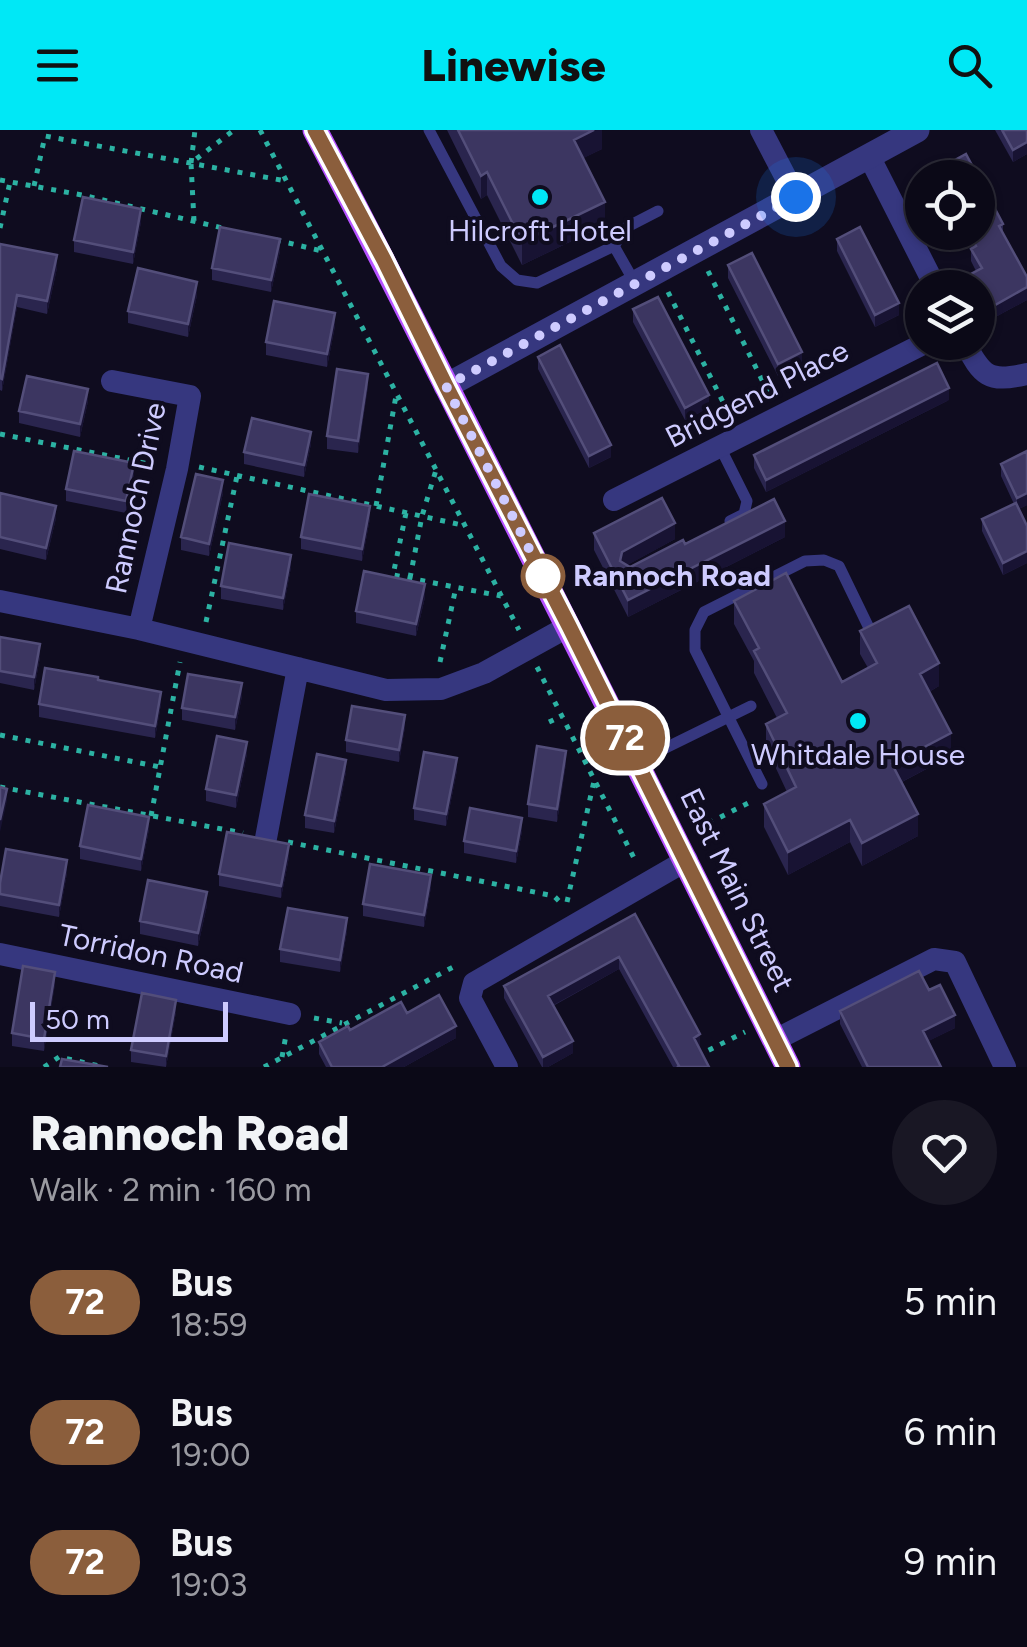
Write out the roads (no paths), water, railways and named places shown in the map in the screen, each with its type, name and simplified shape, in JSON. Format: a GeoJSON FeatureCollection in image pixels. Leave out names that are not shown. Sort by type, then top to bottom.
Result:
{"type":"FeatureCollection","features":[{"type":"Feature","properties":{"kind":"main road","name":"East Main Street"},"geometry":{"type":"LineString","coordinates":[[315,130],[453,382],[788,1067]]}},
{"type":"Feature","properties":{"kind":"street"},"geometry":{"type":"LineString","coordinates":[[761,130],[796,197]]}},
{"type":"Feature","properties":{"kind":"street"},"geometry":{"type":"LineString","coordinates":[[453,382],[917,130]]}},
{"type":"Feature","properties":{"kind":"street"},"geometry":{"type":"LineString","coordinates":[[869,156],[927,270]]}},
{"type":"Feature","properties":{"kind":"street","name":"Bridgend Place"},"geometry":{"type":"LineString","coordinates":[[614,500],[905,353]]}},
{"type":"Feature","properties":{"kind":"street"},"geometry":{"type":"LineString","coordinates":[[974,360],[980,370],[1000,380],[1027,374]]}},
{"type":"Feature","properties":{"kind":"street","name":"Rannoch Drive"},"geometry":{"type":"LineString","coordinates":[[112,381],[190,396],[140,630]]}},
{"type":"Feature","properties":{"kind":"street"},"geometry":{"type":"LineString","coordinates":[[0,601],[140,630],[386,690],[440,689],[484,673],[569,626]]}},
{"type":"Feature","properties":{"kind":"street"},"geometry":{"type":"LineString","coordinates":[[266,838],[298,668]]}},
{"type":"Feature","properties":{"kind":"street"},"geometry":{"type":"LineString","coordinates":[[507,1067],[470,998],[474,983],[646,882],[682,850]]}},
{"type":"Feature","properties":{"kind":"street","name":"Torridon Road"},"geometry":{"type":"LineString","coordinates":[[0,954],[290,1014]]}},
{"type":"Feature","properties":{"kind":"street"},"geometry":{"type":"LineString","coordinates":[[771,1031],[934,959],[956,962],[1005,1067]]}},
{"type":"Feature","properties":{"kind":"lane"},"geometry":{"type":"LineString","coordinates":[[429,130],[501,266],[517,280],[538,283],[614,246],[627,227],[658,211]]}},
{"type":"Feature","properties":{"kind":"lane"},"geometry":{"type":"LineString","coordinates":[[614,246],[646,277]]}},
{"type":"Feature","properties":{"kind":"lane"},"geometry":{"type":"LineString","coordinates":[[711,532],[744,514],[748,501],[730,442]]}},
{"type":"Feature","properties":{"kind":"lane"},"geometry":{"type":"LineString","coordinates":[[765,788],[694,650],[695,630],[704,612],[805,561],[824,560],[840,566],[870,630]]}},
{"type":"Feature","properties":{"kind":"lane"},"geometry":{"type":"LineString","coordinates":[[637,762],[751,706]]}},
{"type":"Feature","properties":{"kind":"place","name":"Hilcroft Hotel"},"geometry":{"type":"Point","coordinates":[540,197]}},
{"type":"Feature","properties":{"kind":"place","name":"Rannoch Road"},"geometry":{"type":"Point","coordinates":[543,576]}},
{"type":"Feature","properties":{"kind":"place","name":"Whitdale House"},"geometry":{"type":"Point","coordinates":[858,721]}}]}
